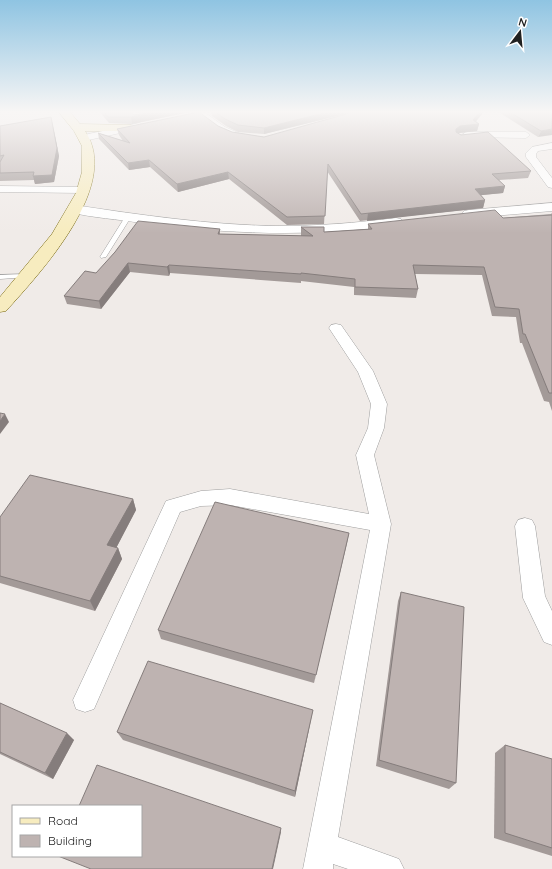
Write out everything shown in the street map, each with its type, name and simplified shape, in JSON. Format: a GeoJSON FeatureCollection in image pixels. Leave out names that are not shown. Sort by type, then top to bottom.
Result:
{"type":"FeatureCollection","features":[{"type":"Feature","properties":{"kind":"main road"},"geometry":{"type":"LineString","coordinates":[[0,308],[28,276],[59,236],[83,190],[89,168],[89,152]]}},
{"type":"Feature","properties":{"kind":"street"},"geometry":{"type":"LineString","coordinates":[[533,152],[531,157],[552,185]]}},
{"type":"Feature","properties":{"kind":"street"},"geometry":{"type":"LineString","coordinates":[[0,189],[83,190]]}},
{"type":"Feature","properties":{"kind":"street"},"geometry":{"type":"LineString","coordinates":[[455,216],[552,207]]}},
{"type":"Feature","properties":{"kind":"street"},"geometry":{"type":"LineString","coordinates":[[74,209],[167,222],[277,230],[339,228],[410,221]]}},
{"type":"Feature","properties":{"kind":"street"},"geometry":{"type":"LineString","coordinates":[[336,328],[365,371],[379,404],[376,428],[365,455],[381,524],[321,857],[389,869]]}},
{"type":"Feature","properties":{"kind":"street"},"geometry":{"type":"LineString","coordinates":[[85,700],[173,507],[186,501],[208,496],[230,497],[381,524]]}},
{"type":"Feature","properties":{"kind":"street"},"geometry":{"type":"LineString","coordinates":[[526,526],[527,550],[534,598],[552,634]]}},
{"type":"Feature","properties":{"kind":"lane"},"geometry":{"type":"LineString","coordinates":[[103,257],[128,217]]}},
{"type":"Feature","properties":{"kind":"lane"},"geometry":{"type":"LineString","coordinates":[[0,277],[28,276]]}},
{"type":"Feature","properties":{"kind":"building"},"geometry":{"type":"Polygon","coordinates":[[[0,152],[56,152],[52,175],[33,176],[34,172],[0,173],[0,162],[4,155],[0,156],[0,152]]]}},
{"type":"Feature","properties":{"kind":"building"},"geometry":{"type":"Polygon","coordinates":[[[117,152],[510,152],[531,171],[492,174],[505,186],[475,189],[485,200],[361,214],[328,164],[325,216],[287,217],[228,172],[177,184],[149,160],[128,163],[117,152]]]}},
{"type":"Feature","properties":{"kind":"building"},"geometry":{"type":"Polygon","coordinates":[[[495,210],[503,218],[552,215],[552,393],[549,393],[525,334],[523,334],[519,309],[495,307],[484,267],[413,265],[418,289],[355,287],[355,279],[301,273],[169,265],[167,267],[128,263],[99,301],[64,296],[85,271],[96,273],[115,252],[138,221],[220,229],[218,234],[313,236],[301,227],[324,227],[324,232],[372,229],[368,224],[495,210]]]}},
{"type":"Feature","properties":{"kind":"building"},"geometry":{"type":"Polygon","coordinates":[[[0,413],[5,414],[0,421],[0,413]]]}},
{"type":"Feature","properties":{"kind":"building"},"geometry":{"type":"Polygon","coordinates":[[[30,475],[133,499],[107,545],[118,548],[90,601],[0,576],[0,517],[30,475]]]}},
{"type":"Feature","properties":{"kind":"building"},"geometry":{"type":"Polygon","coordinates":[[[215,502],[349,533],[316,675],[158,630],[215,502]]]}},
{"type":"Feature","properties":{"kind":"building"},"geometry":{"type":"Polygon","coordinates":[[[401,592],[464,607],[456,783],[379,760],[401,592]]]}},
{"type":"Feature","properties":{"kind":"building"},"geometry":{"type":"Polygon","coordinates":[[[148,661],[313,710],[295,791],[117,732],[148,661]]]}},
{"type":"Feature","properties":{"kind":"building"},"geometry":{"type":"Polygon","coordinates":[[[0,703],[67,733],[45,773],[0,752],[0,703]]]}},
{"type":"Feature","properties":{"kind":"building"},"geometry":{"type":"Polygon","coordinates":[[[505,745],[552,759],[552,848],[505,833],[505,745]]]}},
{"type":"Feature","properties":{"kind":"building"},"geometry":{"type":"Polygon","coordinates":[[[97,765],[281,828],[272,869],[91,869],[61,857],[142,857],[142,805],[79,805],[97,765]]]}}]}
